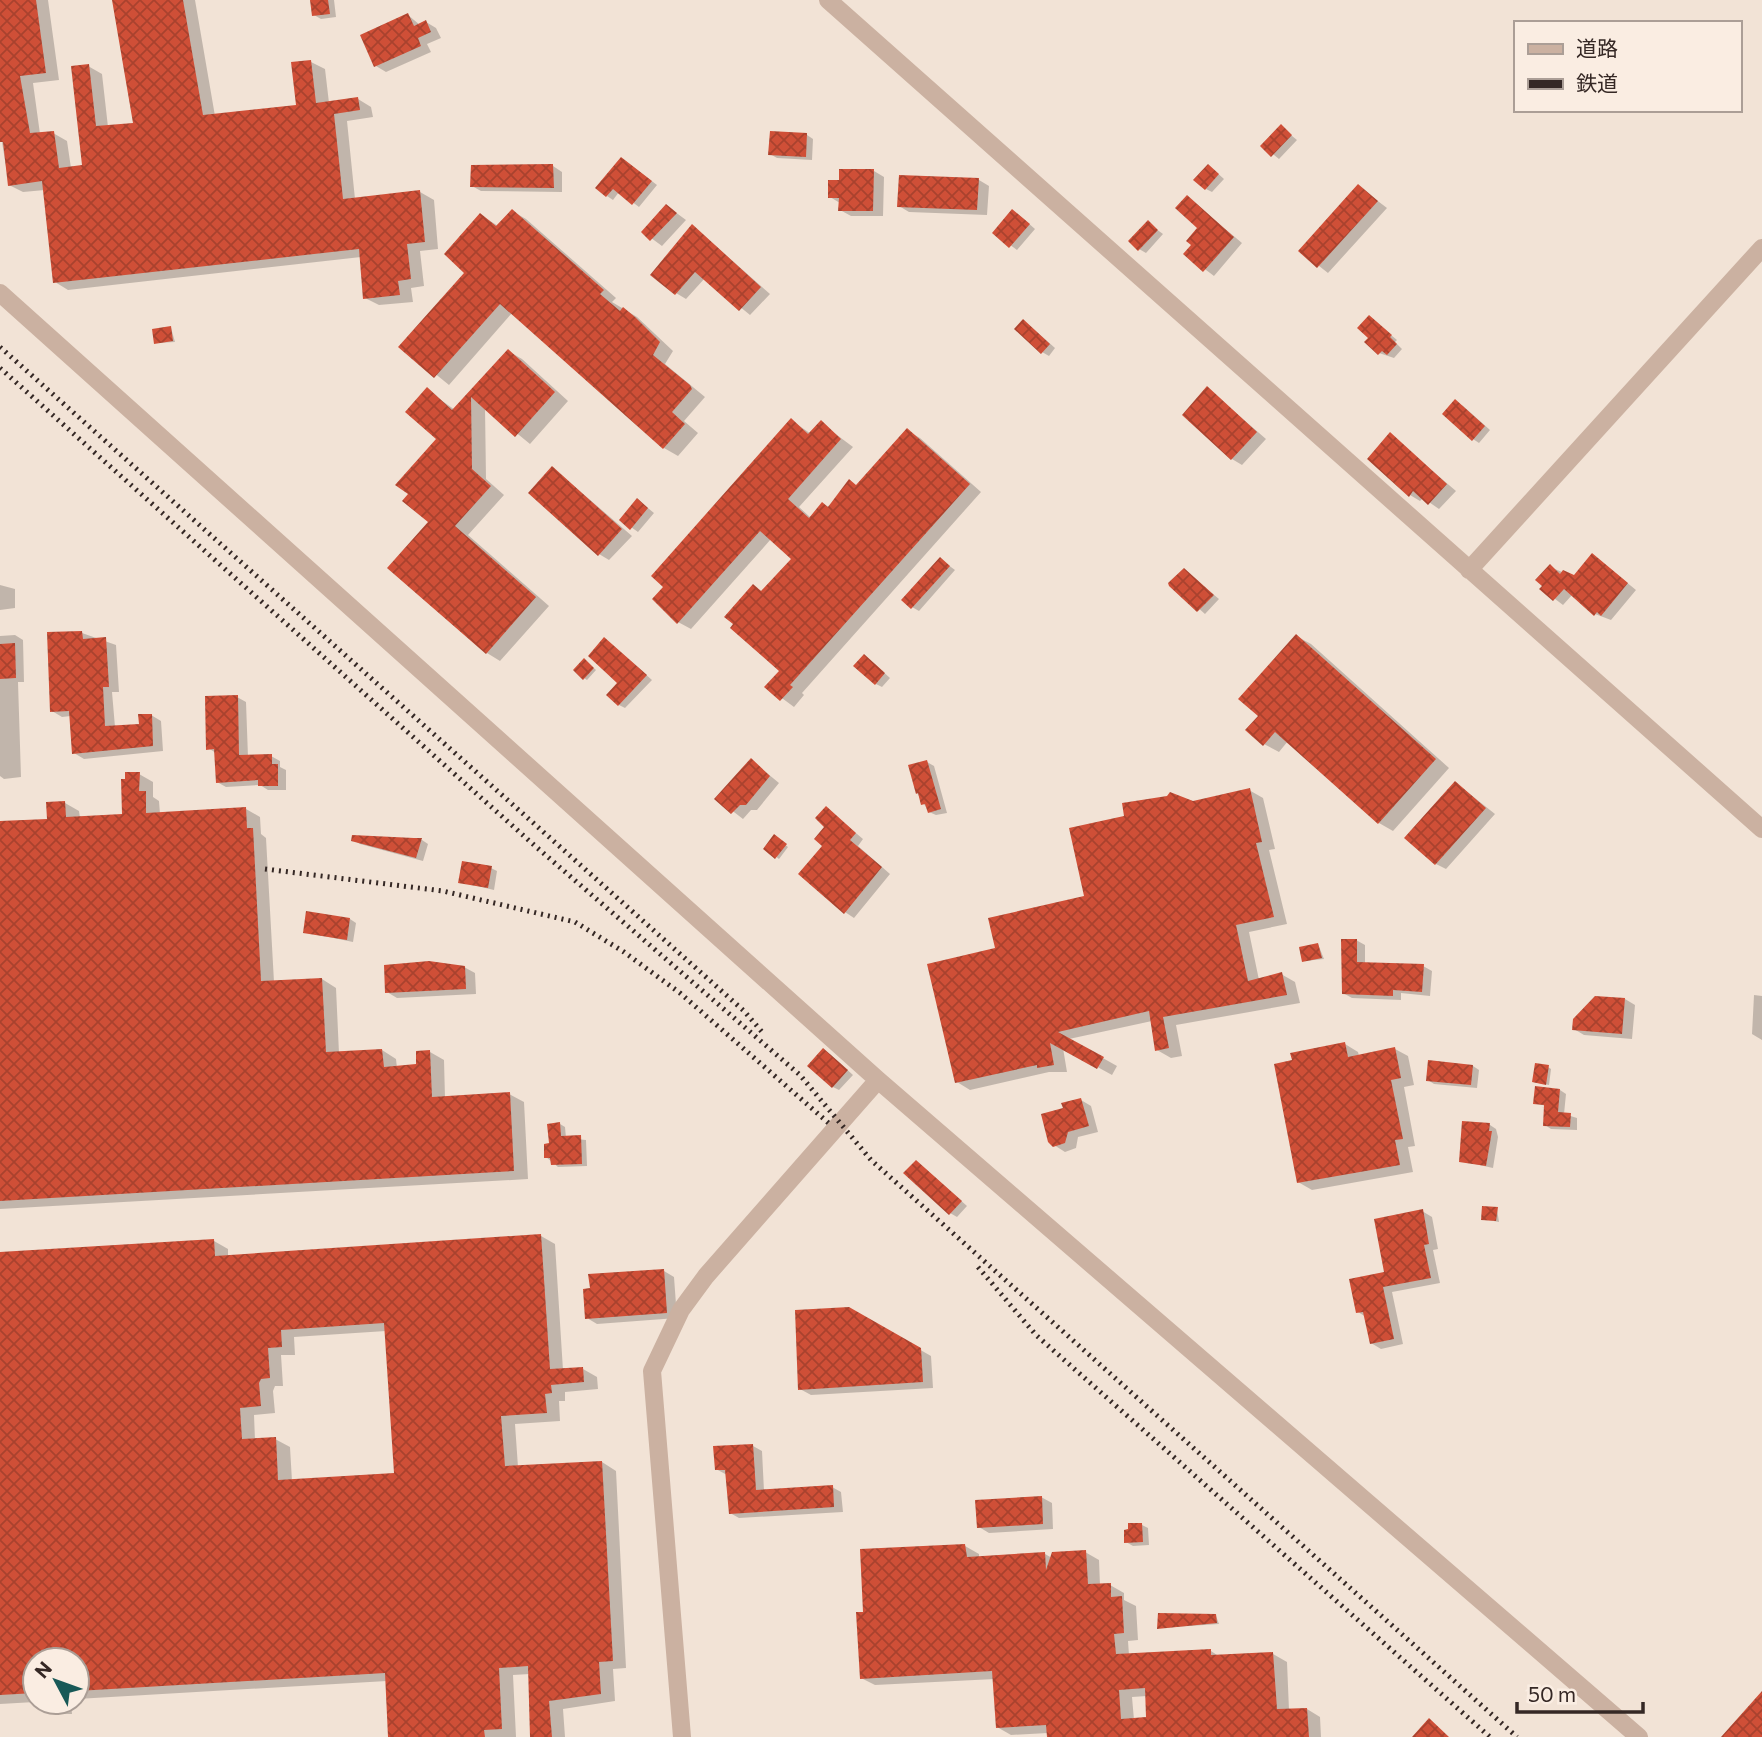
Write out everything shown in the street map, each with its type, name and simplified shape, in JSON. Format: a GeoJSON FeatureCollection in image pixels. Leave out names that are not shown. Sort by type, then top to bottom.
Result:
{"type":"FeatureCollection","features":[{"type":"Feature","properties":{"kind":"lane"},"geometry":{"type":"LineString","coordinates":[[828,0],[1762,829]]}},
{"type":"Feature","properties":{"kind":"lane"},"geometry":{"type":"LineString","coordinates":[[1469,570],[1762,248]]}},
{"type":"Feature","properties":{"kind":"lane"},"geometry":{"type":"LineString","coordinates":[[0,293],[878,1080],[1639,1737]]}},
{"type":"Feature","properties":{"kind":"lane"},"geometry":{"type":"LineString","coordinates":[[682,1737],[652,1371],[681,1310],[706,1276],[878,1080]]}},
{"type":"Feature","properties":{"kind":"building"},"geometry":{"type":"Polygon","coordinates":[[[0,0],[36,0],[46,73],[20,76],[30,133],[54,131],[59,168],[82,165],[71,66],[89,64],[96,126],[133,123],[112,0],[183,0],[203,115],[296,105],[291,62],[311,60],[316,103],[358,97],[360,110],[334,114],[343,199],[420,190],[425,242],[407,244],[411,279],[398,281],[400,295],[363,299],[359,249],[53,283],[42,181],[8,186],[3,142],[0,142],[0,0]]]}},
{"type":"Feature","properties":{"kind":"building"},"geometry":{"type":"Polygon","coordinates":[[[310,0],[328,0],[330,14],[312,16],[310,0]]]}},
{"type":"Feature","properties":{"kind":"building"},"geometry":{"type":"Polygon","coordinates":[[[408,13],[414,26],[426,20],[431,32],[418,38],[421,46],[374,67],[360,35],[408,13]]]}},
{"type":"Feature","properties":{"kind":"building"},"geometry":{"type":"Polygon","coordinates":[[[1281,124],[1292,135],[1271,157],[1260,146],[1281,124]]]}},
{"type":"Feature","properties":{"kind":"building"},"geometry":{"type":"Polygon","coordinates":[[[770,131],[807,133],[806,157],[768,155],[770,131]]]}},
{"type":"Feature","properties":{"kind":"building"},"geometry":{"type":"Polygon","coordinates":[[[621,157],[652,181],[632,205],[613,189],[606,197],[595,188],[621,157]]]}},
{"type":"Feature","properties":{"kind":"building"},"geometry":{"type":"Polygon","coordinates":[[[553,164],[554,188],[470,187],[471,165],[553,164]]]}},
{"type":"Feature","properties":{"kind":"building"},"geometry":{"type":"Polygon","coordinates":[[[1208,164],[1219,174],[1205,190],[1193,180],[1208,164]]]}},
{"type":"Feature","properties":{"kind":"building"},"geometry":{"type":"Polygon","coordinates":[[[839,169],[874,169],[873,211],[838,211],[839,198],[828,198],[828,180],[839,180],[839,169]]]}},
{"type":"Feature","properties":{"kind":"building"},"geometry":{"type":"Polygon","coordinates":[[[899,175],[979,178],[977,210],[897,207],[899,175]]]}},
{"type":"Feature","properties":{"kind":"building"},"geometry":{"type":"Polygon","coordinates":[[[1358,184],[1378,201],[1317,268],[1298,251],[1358,184]]]}},
{"type":"Feature","properties":{"kind":"building"},"geometry":{"type":"Polygon","coordinates":[[[1187,195],[1234,237],[1203,272],[1183,254],[1191,245],[1186,241],[1197,228],[1175,208],[1187,195]]]}},
{"type":"Feature","properties":{"kind":"building"},"geometry":{"type":"Polygon","coordinates":[[[666,204],[677,213],[650,241],[641,232],[666,204]]]}},
{"type":"Feature","properties":{"kind":"building"},"geometry":{"type":"Polygon","coordinates":[[[512,209],[604,290],[600,294],[620,311],[623,307],[635,317],[660,342],[653,355],[690,385],[692,389],[672,412],[685,424],[663,449],[500,304],[434,378],[398,347],[464,273],[444,254],[480,213],[496,226],[512,209]]]}},
{"type":"Feature","properties":{"kind":"building"},"geometry":{"type":"Polygon","coordinates":[[[1012,209],[1030,224],[1009,248],[992,233],[1012,209]]]}},
{"type":"Feature","properties":{"kind":"building"},"geometry":{"type":"Polygon","coordinates":[[[1148,220],[1158,230],[1138,251],[1128,241],[1148,220]]]}},
{"type":"Feature","properties":{"kind":"building"},"geometry":{"type":"Polygon","coordinates":[[[692,224],[761,287],[739,311],[695,272],[675,295],[650,275],[692,224]]]}},
{"type":"Feature","properties":{"kind":"building"},"geometry":{"type":"Polygon","coordinates":[[[1369,315],[1392,335],[1390,337],[1397,344],[1387,355],[1382,351],[1378,355],[1364,342],[1368,338],[1357,328],[1369,315]]]}},
{"type":"Feature","properties":{"kind":"building"},"geometry":{"type":"Polygon","coordinates":[[[1023,319],[1050,344],[1041,354],[1014,329],[1023,319]]]}},
{"type":"Feature","properties":{"kind":"building"},"geometry":{"type":"Polygon","coordinates":[[[171,326],[173,341],[154,344],[152,329],[171,326]]]}},
{"type":"Feature","properties":{"kind":"building"},"geometry":{"type":"Polygon","coordinates":[[[508,349],[555,392],[515,437],[471,397],[472,469],[491,486],[455,526],[536,597],[486,654],[387,568],[428,522],[402,501],[408,494],[395,485],[436,439],[405,412],[427,387],[452,410],[508,349]]]}},
{"type":"Feature","properties":{"kind":"building"},"geometry":{"type":"Polygon","coordinates":[[[1207,386],[1257,432],[1231,460],[1182,415],[1207,386]]]}},
{"type":"Feature","properties":{"kind":"building"},"geometry":{"type":"Polygon","coordinates":[[[1455,399],[1485,426],[1472,441],[1442,414],[1455,399]]]}},
{"type":"Feature","properties":{"kind":"building"},"geometry":{"type":"Polygon","coordinates":[[[791,418],[808,434],[821,420],[841,439],[788,499],[809,518],[822,502],[828,507],[849,479],[856,485],[907,428],[970,484],[790,685],[793,687],[780,701],[764,687],[779,671],[730,628],[733,624],[724,617],[753,584],[761,591],[791,559],[760,531],[677,624],[652,599],[663,587],[651,576],[791,418]]]}},
{"type":"Feature","properties":{"kind":"building"},"geometry":{"type":"Polygon","coordinates":[[[1390,432],[1447,484],[1428,505],[1413,491],[1409,497],[1367,459],[1390,432]]]}},
{"type":"Feature","properties":{"kind":"building"},"geometry":{"type":"Polygon","coordinates":[[[552,466],[622,529],[598,556],[528,493],[552,466]]]}},
{"type":"Feature","properties":{"kind":"building"},"geometry":{"type":"Polygon","coordinates":[[[637,498],[648,508],[630,530],[619,520],[637,498]]]}},
{"type":"Feature","properties":{"kind":"building"},"geometry":{"type":"Polygon","coordinates":[[[1592,553],[1628,583],[1601,616],[1597,612],[1594,616],[1564,589],[1553,601],[1539,589],[1542,586],[1535,580],[1550,564],[1560,574],[1563,570],[1574,575],[1592,553]]]}},
{"type":"Feature","properties":{"kind":"building"},"geometry":{"type":"Polygon","coordinates":[[[940,557],[950,566],[911,609],[901,600],[940,557]]]}},
{"type":"Feature","properties":{"kind":"building"},"geometry":{"type":"Polygon","coordinates":[[[1184,568],[1214,595],[1197,612],[1168,583],[1184,568]]]}},
{"type":"Feature","properties":{"kind":"building"},"geometry":{"type":"Polygon","coordinates":[[[82,631],[83,639],[106,637],[109,687],[103,687],[105,726],[139,724],[138,714],[152,714],[153,746],[72,754],[69,711],[50,712],[47,632],[82,631]]]}},
{"type":"Feature","properties":{"kind":"building"},"geometry":{"type":"Polygon","coordinates":[[[1296,634],[1436,759],[1378,824],[1275,732],[1263,746],[1245,730],[1258,716],[1238,699],[1296,634]]]}},
{"type":"Feature","properties":{"kind":"building"},"geometry":{"type":"Polygon","coordinates":[[[604,637],[647,675],[618,706],[606,695],[617,683],[588,656],[604,637]]]}},
{"type":"Feature","properties":{"kind":"building"},"geometry":{"type":"Polygon","coordinates":[[[15,643],[16,678],[0,679],[0,644],[15,643]]]}},
{"type":"Feature","properties":{"kind":"building"},"geometry":{"type":"Polygon","coordinates":[[[864,654],[885,673],[875,685],[853,666],[864,654]]]}},
{"type":"Feature","properties":{"kind":"building"},"geometry":{"type":"Polygon","coordinates":[[[584,658],[594,668],[583,680],[573,670],[584,658]]]}},
{"type":"Feature","properties":{"kind":"building"},"geometry":{"type":"Polygon","coordinates":[[[238,695],[239,755],[272,754],[272,764],[278,764],[278,786],[258,786],[258,780],[216,783],[214,749],[206,750],[205,696],[238,695]]]}},
{"type":"Feature","properties":{"kind":"building"},"geometry":{"type":"Polygon","coordinates":[[[751,758],[770,776],[746,805],[740,805],[731,814],[714,799],[751,758]]]}},
{"type":"Feature","properties":{"kind":"building"},"geometry":{"type":"Polygon","coordinates":[[[927,760],[941,809],[928,813],[925,804],[921,805],[918,793],[916,794],[908,765],[927,760]]]}},
{"type":"Feature","properties":{"kind":"building"},"geometry":{"type":"Polygon","coordinates":[[[125,772],[140,772],[139,791],[146,791],[146,813],[246,807],[247,828],[253,828],[261,981],[322,978],[326,1052],[382,1049],[384,1067],[416,1064],[416,1051],[430,1050],[432,1097],[510,1092],[514,1171],[0,1201],[0,821],[47,819],[46,802],[65,801],[66,817],[122,814],[121,779],[125,779],[125,772]]]}},
{"type":"Feature","properties":{"kind":"building"},"geometry":{"type":"Polygon","coordinates":[[[1455,781],[1486,808],[1435,865],[1404,838],[1455,781]]]}},
{"type":"Feature","properties":{"kind":"building"},"geometry":{"type":"Polygon","coordinates":[[[1250,788],[1262,842],[1256,843],[1274,917],[1236,925],[1248,981],[1282,972],[1287,995],[1163,1017],[1169,1048],[1155,1051],[1149,1011],[1058,1032],[1104,1057],[1097,1069],[1050,1043],[1054,1065],[1037,1068],[1037,1065],[955,1083],[927,964],[995,948],[988,918],[1084,896],[1069,828],[1124,816],[1122,803],[1167,796],[1170,792],[1193,801],[1250,788]]]}},
{"type":"Feature","properties":{"kind":"building"},"geometry":{"type":"Polygon","coordinates":[[[826,806],[856,833],[850,840],[882,867],[844,914],[798,874],[822,846],[814,839],[824,827],[815,818],[826,806]]]}},
{"type":"Feature","properties":{"kind":"building"},"geometry":{"type":"Polygon","coordinates":[[[774,834],[787,844],[775,859],[763,849],[774,834]]]}},
{"type":"Feature","properties":{"kind":"building"},"geometry":{"type":"Polygon","coordinates":[[[352,835],[422,838],[416,858],[351,841],[352,835]]]}},
{"type":"Feature","properties":{"kind":"building"},"geometry":{"type":"Polygon","coordinates":[[[462,861],[492,866],[488,888],[458,883],[462,861]]]}},
{"type":"Feature","properties":{"kind":"building"},"geometry":{"type":"Polygon","coordinates":[[[306,911],[350,918],[347,940],[303,933],[306,911]]]}},
{"type":"Feature","properties":{"kind":"building"},"geometry":{"type":"Polygon","coordinates":[[[1341,939],[1357,939],[1357,962],[1424,964],[1422,992],[1393,990],[1393,996],[1342,994],[1341,939]]]}},
{"type":"Feature","properties":{"kind":"building"},"geometry":{"type":"Polygon","coordinates":[[[1318,943],[1322,958],[1302,962],[1299,947],[1318,943]]]}},
{"type":"Feature","properties":{"kind":"building"},"geometry":{"type":"Polygon","coordinates":[[[429,961],[465,966],[466,989],[385,993],[384,965],[429,961]]]}},
{"type":"Feature","properties":{"kind":"building"},"geometry":{"type":"Polygon","coordinates":[[[1595,996],[1625,998],[1622,1034],[1572,1030],[1573,1019],[1595,996]]]}},
{"type":"Feature","properties":{"kind":"building"},"geometry":{"type":"Polygon","coordinates":[[[1345,1042],[1348,1057],[1395,1047],[1401,1078],[1391,1080],[1403,1139],[1395,1140],[1400,1165],[1297,1183],[1274,1064],[1292,1060],[1290,1053],[1345,1042]]]}},
{"type":"Feature","properties":{"kind":"building"},"geometry":{"type":"Polygon","coordinates":[[[823,1048],[848,1070],[832,1088],[807,1066],[823,1048]]]}},
{"type":"Feature","properties":{"kind":"building"},"geometry":{"type":"Polygon","coordinates":[[[1428,1060],[1473,1065],[1471,1085],[1426,1081],[1428,1060]]]}},
{"type":"Feature","properties":{"kind":"building"},"geometry":{"type":"Polygon","coordinates":[[[1535,1063],[1549,1065],[1546,1085],[1532,1082],[1535,1063]]]}},
{"type":"Feature","properties":{"kind":"building"},"geometry":{"type":"Polygon","coordinates":[[[1535,1086],[1560,1089],[1558,1112],[1571,1113],[1570,1127],[1543,1126],[1544,1105],[1533,1104],[1535,1086]]]}},
{"type":"Feature","properties":{"kind":"building"},"geometry":{"type":"Polygon","coordinates":[[[1081,1098],[1089,1126],[1068,1132],[1065,1143],[1053,1147],[1048,1142],[1041,1114],[1063,1108],[1061,1103],[1081,1098]]]}},
{"type":"Feature","properties":{"kind":"building"},"geometry":{"type":"Polygon","coordinates":[[[1462,1121],[1490,1123],[1489,1131],[1492,1131],[1486,1166],[1459,1162],[1462,1121]]]}},
{"type":"Feature","properties":{"kind":"building"},"geometry":{"type":"Polygon","coordinates":[[[560,1122],[561,1136],[581,1135],[582,1164],[551,1165],[550,1158],[544,1158],[544,1144],[549,1143],[547,1124],[560,1122]]]}},
{"type":"Feature","properties":{"kind":"building"},"geometry":{"type":"Polygon","coordinates":[[[916,1160],[962,1201],[949,1215],[903,1173],[916,1160]]]}},
{"type":"Feature","properties":{"kind":"building"},"geometry":{"type":"Polygon","coordinates":[[[1482,1206],[1498,1207],[1496,1221],[1481,1220],[1482,1206]]]}},
{"type":"Feature","properties":{"kind":"building"},"geometry":{"type":"Polygon","coordinates":[[[1423,1209],[1429,1244],[1424,1245],[1431,1278],[1383,1287],[1394,1339],[1370,1344],[1363,1312],[1356,1313],[1349,1279],[1384,1272],[1374,1219],[1423,1209]]]}},
{"type":"Feature","properties":{"kind":"building"},"geometry":{"type":"Polygon","coordinates":[[[541,1234],[550,1369],[583,1367],[584,1382],[551,1385],[552,1393],[545,1394],[547,1413],[501,1416],[505,1466],[602,1461],[613,1661],[599,1662],[601,1694],[549,1701],[552,1737],[530,1737],[528,1666],[499,1668],[502,1729],[484,1730],[485,1737],[388,1737],[385,1673],[91,1690],[91,1646],[21,1646],[21,1694],[0,1695],[0,1252],[214,1239],[215,1256],[541,1234]],[[384,1323],[281,1330],[282,1347],[268,1348],[270,1378],[261,1379],[259,1383],[261,1406],[240,1408],[242,1439],[276,1437],[278,1480],[394,1473],[384,1323]]]}},
{"type":"Feature","properties":{"kind":"building"},"geometry":{"type":"Polygon","coordinates":[[[664,1269],[667,1313],[585,1319],[583,1289],[590,1288],[588,1274],[664,1269]]]}},
{"type":"Feature","properties":{"kind":"building"},"geometry":{"type":"Polygon","coordinates":[[[849,1307],[921,1348],[923,1382],[798,1390],[795,1310],[849,1307]]]}},
{"type":"Feature","properties":{"kind":"building"},"geometry":{"type":"Polygon","coordinates":[[[753,1444],[756,1490],[833,1485],[834,1507],[729,1514],[725,1470],[715,1470],[713,1446],[753,1444]]]}},
{"type":"Feature","properties":{"kind":"building"},"geometry":{"type":"Polygon","coordinates":[[[1042,1496],[1043,1524],[977,1528],[975,1500],[1042,1496]]]}},
{"type":"Feature","properties":{"kind":"building"},"geometry":{"type":"Polygon","coordinates":[[[1128,1523],[1142,1523],[1143,1542],[1124,1543],[1124,1530],[1128,1529],[1128,1523]]]}},
{"type":"Feature","properties":{"kind":"building"},"geometry":{"type":"Polygon","coordinates":[[[965,1544],[967,1557],[1045,1552],[1046,1570],[1052,1552],[1086,1550],[1088,1584],[1111,1583],[1111,1597],[1122,1596],[1124,1633],[1114,1634],[1116,1654],[1211,1649],[1211,1655],[1273,1652],[1277,1709],[1307,1708],[1309,1737],[1047,1737],[1046,1725],[996,1728],[992,1671],[860,1679],[856,1612],[863,1612],[860,1549],[965,1544]],[[1145,1688],[1119,1690],[1121,1719],[1146,1717],[1145,1688]]]}},
{"type":"Feature","properties":{"kind":"building"},"geometry":{"type":"Polygon","coordinates":[[[1158,1613],[1216,1614],[1217,1623],[1157,1629],[1158,1613]]]}},
{"type":"Feature","properties":{"kind":"building"},"geometry":{"type":"Polygon","coordinates":[[[1762,1691],[1762,1737],[1721,1737],[1762,1691]]]}},
{"type":"Feature","properties":{"kind":"building"},"geometry":{"type":"Polygon","coordinates":[[[1429,1718],[1449,1737],[1412,1737],[1429,1718]]]}},
{"type":"Feature","properties":{"kind":"railway"},"geometry":{"type":"LineString","coordinates":[[0,347],[744,1011],[763,1033]]}},
{"type":"Feature","properties":{"kind":"railway"},"geometry":{"type":"LineString","coordinates":[[0,368],[534,845],[800,1075],[871,1160],[1517,1737]]}},
{"type":"Feature","properties":{"kind":"railway"},"geometry":{"type":"LineString","coordinates":[[265,869],[443,891],[575,922],[624,952],[680,993],[832,1126]]}},
{"type":"Feature","properties":{"kind":"railway"},"geometry":{"type":"LineString","coordinates":[[978,1267],[1036,1335],[1490,1737]]}}]}
